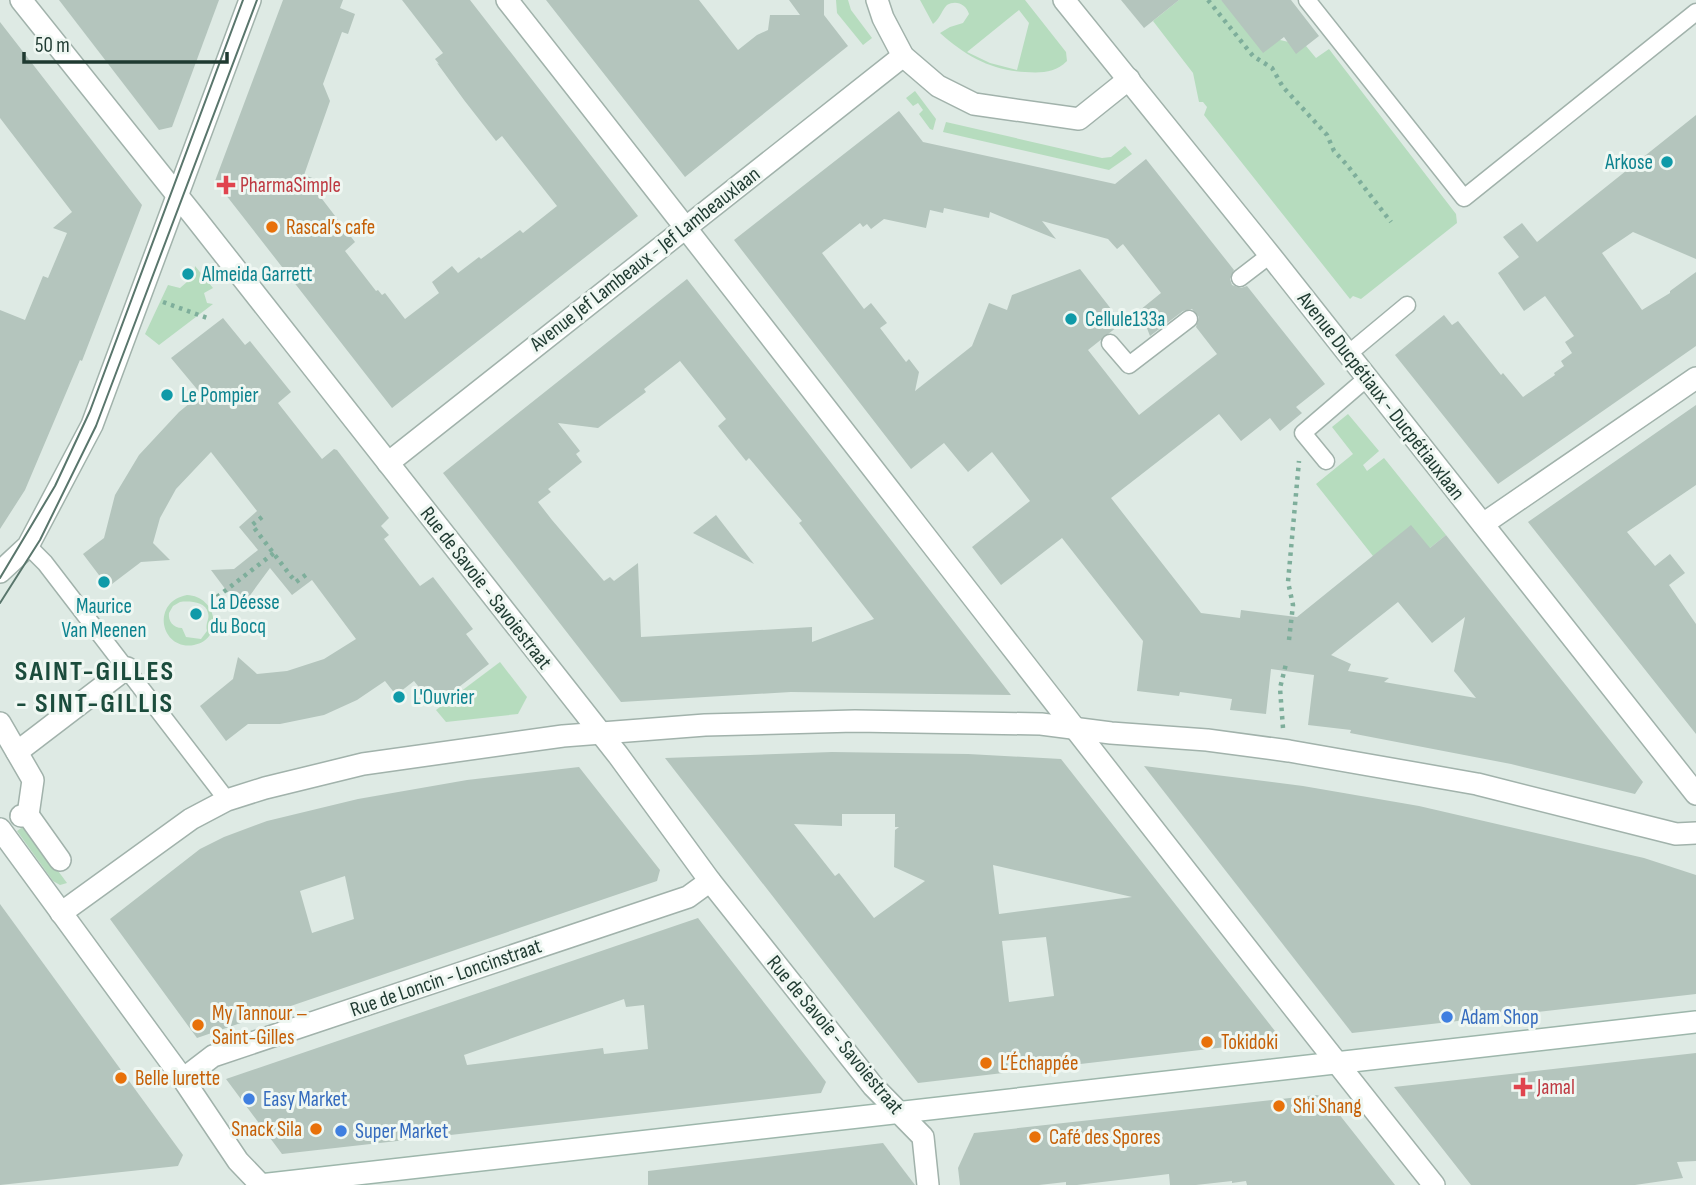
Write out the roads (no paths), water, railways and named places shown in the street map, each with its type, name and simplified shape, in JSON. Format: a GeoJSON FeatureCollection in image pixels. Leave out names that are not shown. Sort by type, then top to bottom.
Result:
{"type":"FeatureCollection","features":[{"type":"Feature","properties":{"kind":"street","name":"Rue de Savoie - Savoiestraat"},"geometry":{"type":"LineString","coordinates":[[20,0],[600,733],[710,881],[873,1086],[923,1137],[928,1185]]}},
{"type":"Feature","properties":{"kind":"street"},"geometry":{"type":"LineString","coordinates":[[0,572],[28,546],[92,425],[250,0]]}},
{"type":"Feature","properties":{"kind":"street"},"geometry":{"type":"LineString","coordinates":[[507,0],[1434,1185]]}},
{"type":"Feature","properties":{"kind":"street"},"geometry":{"type":"LineString","coordinates":[[877,0],[883,18],[903,56],[938,86],[974,104],[1079,119],[1129,79]]}},
{"type":"Feature","properties":{"kind":"street","name":"Avenue Ducpétiaux - Ducpétiauxlaan"},"geometry":{"type":"LineString","coordinates":[[1064,0],[1270,255],[1696,794]]}},
{"type":"Feature","properties":{"kind":"street","name":"Avenue Jef Lambeaux - Jef Lambeauxlaan"},"geometry":{"type":"LineString","coordinates":[[388,463],[903,56]]}},
{"type":"Feature","properties":{"kind":"street"},"geometry":{"type":"LineString","coordinates":[[1483,524],[1696,378]]}},
{"type":"Feature","properties":{"kind":"street"},"geometry":{"type":"LineString","coordinates":[[17,752],[127,668]]}},
{"type":"Feature","properties":{"kind":"street"},"geometry":{"type":"LineString","coordinates":[[61,913],[191,819],[227,800],[363,764],[563,736],[705,725],[855,721],[1041,724],[1207,740],[1283,750],[1477,784],[1676,834],[1696,833]]}},
{"type":"Feature","properties":{"kind":"street"},"geometry":{"type":"LineString","coordinates":[[0,723],[33,780],[24,816],[60,860]]}},
{"type":"Feature","properties":{"kind":"street"},"geometry":{"type":"LineString","coordinates":[[0,829],[183,1079],[238,1161],[260,1185],[1696,1022]]}},
{"type":"Feature","properties":{"kind":"street","name":"Rue de Loncin - Loncinstraat"},"geometry":{"type":"LineString","coordinates":[[183,1079],[213,1056],[688,897],[710,881]]}},
{"type":"Feature","properties":{"kind":"lane"},"geometry":{"type":"LineString","coordinates":[[1307,0],[1464,198],[1696,12]]}},
{"type":"Feature","properties":{"kind":"lane"},"geometry":{"type":"LineString","coordinates":[[1240,278],[1270,255]]}},
{"type":"Feature","properties":{"kind":"lane"},"geometry":{"type":"LineString","coordinates":[[1348,354],[1407,304]]}},
{"type":"Feature","properties":{"kind":"lane"},"geometry":{"type":"LineString","coordinates":[[1110,343],[1129,365],[1189,318]]}},
{"type":"Feature","properties":{"kind":"lane"},"geometry":{"type":"LineString","coordinates":[[1326,461],[1303,432],[1367,378]]}},
{"type":"Feature","properties":{"kind":"lane"},"geometry":{"type":"LineString","coordinates":[[28,546],[45,563],[227,800]]}},
{"type":"Feature","properties":{"kind":"tram line"},"geometry":{"type":"LineString","coordinates":[[0,578],[55,486],[90,411],[243,0]]}},
{"type":"Feature","properties":{"kind":"tram line"},"geometry":{"type":"LineString","coordinates":[[0,603],[40,540],[96,426],[257,0]]}},
{"type":"Feature","properties":{"kind":"place","name":"Arkose"},"geometry":{"type":"Point","coordinates":[1667,162]}},
{"type":"Feature","properties":{"kind":"place","name":"PharmaSimple"},"geometry":{"type":"Point","coordinates":[226,185]}},
{"type":"Feature","properties":{"kind":"place","name":"Rascal’s cafe"},"geometry":{"type":"Point","coordinates":[272,227]}},
{"type":"Feature","properties":{"kind":"place","name":"Almeida Garrett"},"geometry":{"type":"Point","coordinates":[188,274]}},
{"type":"Feature","properties":{"kind":"place","name":"Cellule133a"},"geometry":{"type":"Point","coordinates":[1071,319]}},
{"type":"Feature","properties":{"kind":"place","name":"Le Pompier"},"geometry":{"type":"Point","coordinates":[167,395]}},
{"type":"Feature","properties":{"kind":"place","name":"Maurice Van Meenen"},"geometry":{"type":"Point","coordinates":[104,582]}},
{"type":"Feature","properties":{"kind":"place","name":"La Déesse du Bocq"},"geometry":{"type":"Point","coordinates":[196,614]}},
{"type":"Feature","properties":{"kind":"place","name":"L'Ouvrier"},"geometry":{"type":"Point","coordinates":[399,697]}},
{"type":"Feature","properties":{"kind":"place","name":"Adam Shop"},"geometry":{"type":"Point","coordinates":[1447,1017]}},
{"type":"Feature","properties":{"kind":"place","name":"My Tannour – Saint-Gilles"},"geometry":{"type":"Point","coordinates":[198,1025]}},
{"type":"Feature","properties":{"kind":"place","name":"Tokidoki"},"geometry":{"type":"Point","coordinates":[1207,1042]}},
{"type":"Feature","properties":{"kind":"place","name":"L’Échappée"},"geometry":{"type":"Point","coordinates":[986,1063]}},
{"type":"Feature","properties":{"kind":"place","name":"Belle lurette"},"geometry":{"type":"Point","coordinates":[121,1078]}},
{"type":"Feature","properties":{"kind":"place","name":"Jamal"},"geometry":{"type":"Point","coordinates":[1523,1087]}},
{"type":"Feature","properties":{"kind":"place","name":"Easy Market"},"geometry":{"type":"Point","coordinates":[249,1099]}},
{"type":"Feature","properties":{"kind":"place","name":"Shi Shang"},"geometry":{"type":"Point","coordinates":[1279,1106]}},
{"type":"Feature","properties":{"kind":"place","name":"Snack Sila"},"geometry":{"type":"Point","coordinates":[316,1129]}},
{"type":"Feature","properties":{"kind":"place","name":"Super Market"},"geometry":{"type":"Point","coordinates":[341,1131]}},
{"type":"Feature","properties":{"kind":"place","name":"Café des Spores"},"geometry":{"type":"Point","coordinates":[1035,1137]}},
{"type":"Feature","properties":{"kind":"district","name":"SAINT-GILLES - SINT-GILLIS"},"geometry":{"type":"Point","coordinates":[95,687]}}]}
